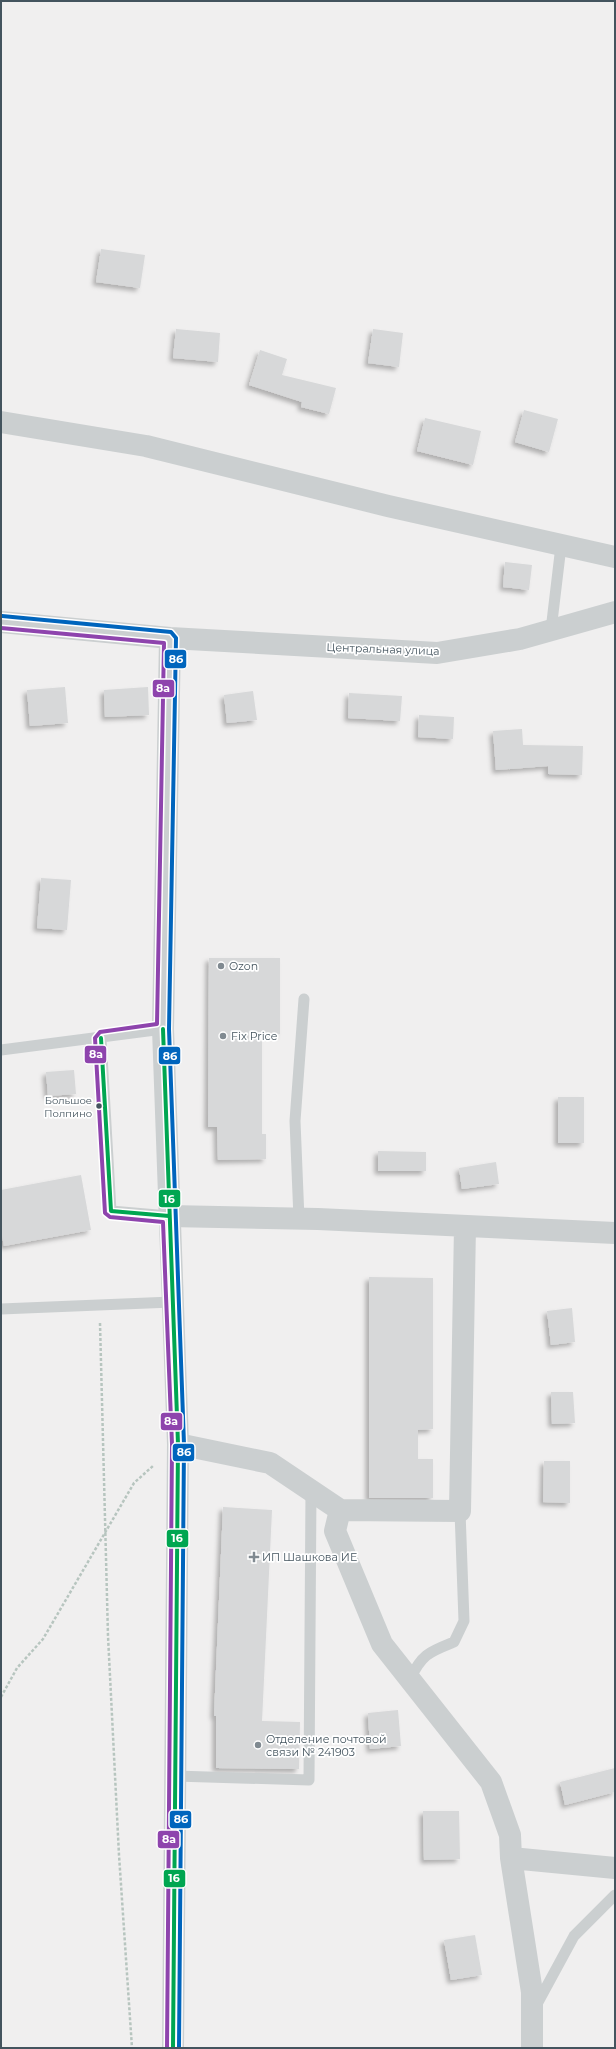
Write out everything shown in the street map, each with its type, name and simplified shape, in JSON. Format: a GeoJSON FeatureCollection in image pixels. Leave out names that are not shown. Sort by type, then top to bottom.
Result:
{"type":"FeatureCollection","features":[{"type":"Feature","properties":{"kind":"street"},"geometry":{"type":"LineString","coordinates":[[1,422],[146,446],[561,546],[610,554],[615,557]]}},
{"type":"Feature","properties":{"kind":"street","name":"Центральная улица"},"geometry":{"type":"LineString","coordinates":[[1,622],[170,638],[437,653],[520,639],[615,612]]}},
{"type":"Feature","properties":{"kind":"street"},"geometry":{"type":"LineString","coordinates":[[170,638],[163,1029],[178,1444],[173,2048]]}},
{"type":"Feature","properties":{"kind":"street"},"geometry":{"type":"LineString","coordinates":[[169,1216],[299,1219],[615,1233]]}},
{"type":"Feature","properties":{"kind":"street"},"geometry":{"type":"LineString","coordinates":[[178,1444],[270,1463],[340,1510],[460,1511],[465,1226]]}},
{"type":"Feature","properties":{"kind":"street"},"geometry":{"type":"LineString","coordinates":[[340,1510],[335,1531],[382,1644],[492,1782],[510,1835],[511,1858],[532,1992],[532,2048]]}},
{"type":"Feature","properties":{"kind":"street"},"geometry":{"type":"LineString","coordinates":[[511,1858],[615,1868]]}},
{"type":"Feature","properties":{"kind":"lane"},"geometry":{"type":"LineString","coordinates":[[551,630],[561,546]]}},
{"type":"Feature","properties":{"kind":"lane"},"geometry":{"type":"LineString","coordinates":[[299,1219],[296,1121],[304,999]]}},
{"type":"Feature","properties":{"kind":"lane"},"geometry":{"type":"LineString","coordinates":[[1,1050],[163,1029]]}},
{"type":"Feature","properties":{"kind":"lane"},"geometry":{"type":"LineString","coordinates":[[102,1038],[111,1211],[169,1216]]}},
{"type":"Feature","properties":{"kind":"lane"},"geometry":{"type":"LineString","coordinates":[[1,1309],[172,1302]]}},
{"type":"Feature","properties":{"kind":"lane"},"geometry":{"type":"LineString","coordinates":[[175,1776],[309,1780],[312,1491]]}},
{"type":"Feature","properties":{"kind":"lane"},"geometry":{"type":"LineString","coordinates":[[410,1679],[416,1667],[428,1652],[454,1642],[464,1621],[460,1511]]}},
{"type":"Feature","properties":{"kind":"lane"},"geometry":{"type":"LineString","coordinates":[[532,2014],[574,1936],[615,1895]]}},
{"type":"Feature","properties":{"kind":"path"},"geometry":{"type":"LineString","coordinates":[[99,1305],[108,1636],[118,1840],[132,2048]]}},
{"type":"Feature","properties":{"kind":"path"},"geometry":{"type":"LineString","coordinates":[[1,1697],[18,1668],[43,1639],[134,1484],[178,1444]]}},
{"type":"Feature","properties":{"kind":"building"},"geometry":{"type":"Polygon","coordinates":[[[101,249],[145,255],[140,288],[96,282],[101,249]]]}},
{"type":"Feature","properties":{"kind":"building"},"geometry":{"type":"Polygon","coordinates":[[[176,329],[220,333],[218,362],[173,358],[176,329]]]}},
{"type":"Feature","properties":{"kind":"building"},"geometry":{"type":"Polygon","coordinates":[[[373,329],[403,333],[399,367],[368,363],[373,329]]]}},
{"type":"Feature","properties":{"kind":"building"},"geometry":{"type":"Polygon","coordinates":[[[260,350],[287,359],[282,375],[336,388],[329,414],[301,407],[302,402],[249,385],[260,350]]]}},
{"type":"Feature","properties":{"kind":"building"},"geometry":{"type":"Polygon","coordinates":[[[524,410],[558,419],[549,452],[515,442],[524,410]]]}},
{"type":"Feature","properties":{"kind":"building"},"geometry":{"type":"Polygon","coordinates":[[[425,418],[481,431],[473,465],[417,451],[425,418]]]}},
{"type":"Feature","properties":{"kind":"building"},"geometry":{"type":"Polygon","coordinates":[[[505,562],[532,565],[529,590],[503,587],[505,562]]]}},
{"type":"Feature","properties":{"kind":"building"},"geometry":{"type":"Polygon","coordinates":[[[65,687],[68,723],[30,726],[27,690],[65,687]]]}},
{"type":"Feature","properties":{"kind":"building"},"geometry":{"type":"Polygon","coordinates":[[[148,687],[149,715],[105,717],[104,690],[148,687]]]}},
{"type":"Feature","properties":{"kind":"building"},"geometry":{"type":"Polygon","coordinates":[[[253,691],[257,720],[227,723],[224,695],[253,691]]]}},
{"type":"Feature","properties":{"kind":"building"},"geometry":{"type":"Polygon","coordinates":[[[349,693],[402,696],[400,721],[348,718],[349,693]]]}},
{"type":"Feature","properties":{"kind":"building"},"geometry":{"type":"Polygon","coordinates":[[[419,715],[454,717],[453,739],[418,737],[419,715]]]}},
{"type":"Feature","properties":{"kind":"building"},"geometry":{"type":"Polygon","coordinates":[[[522,729],[523,745],[583,746],[582,775],[548,774],[548,766],[496,770],[493,731],[522,729]]]}},
{"type":"Feature","properties":{"kind":"building"},"geometry":{"type":"Polygon","coordinates":[[[41,878],[71,880],[67,930],[37,928],[41,878]]]}},
{"type":"Feature","properties":{"kind":"building"},"geometry":{"type":"Polygon","coordinates":[[[209,958],[280,958],[280,1034],[262,1033],[262,1134],[266,1134],[266,1159],[218,1160],[217,1127],[208,1127],[209,958]]]}},
{"type":"Feature","properties":{"kind":"building"},"geometry":{"type":"Polygon","coordinates":[[[74,1070],[76,1094],[48,1096],[46,1072],[74,1070]]]}},
{"type":"Feature","properties":{"kind":"building"},"geometry":{"type":"Polygon","coordinates":[[[558,1097],[584,1097],[584,1143],[558,1143],[558,1097]]]}},
{"type":"Feature","properties":{"kind":"building"},"geometry":{"type":"Polygon","coordinates":[[[378,1151],[426,1152],[426,1171],[378,1171],[378,1151]]]}},
{"type":"Feature","properties":{"kind":"building"},"geometry":{"type":"Polygon","coordinates":[[[496,1162],[499,1184],[462,1189],[459,1168],[496,1162]]]}},
{"type":"Feature","properties":{"kind":"building"},"geometry":{"type":"Polygon","coordinates":[[[81,1175],[91,1230],[4,1246],[1,1231],[1,1190],[81,1175]]]}},
{"type":"Feature","properties":{"kind":"building"},"geometry":{"type":"Polygon","coordinates":[[[369,1277],[433,1278],[433,1429],[418,1430],[418,1459],[433,1459],[433,1498],[369,1498],[369,1277]]]}},
{"type":"Feature","properties":{"kind":"building"},"geometry":{"type":"Polygon","coordinates":[[[572,1308],[575,1342],[551,1345],[547,1311],[572,1308]]]}},
{"type":"Feature","properties":{"kind":"building"},"geometry":{"type":"Polygon","coordinates":[[[551,1392],[573,1392],[575,1423],[552,1424],[551,1392]]]}},
{"type":"Feature","properties":{"kind":"building"},"geometry":{"type":"Polygon","coordinates":[[[544,1461],[570,1461],[570,1503],[543,1502],[544,1461]]]}},
{"type":"Feature","properties":{"kind":"building"},"geometry":{"type":"Polygon","coordinates":[[[223,1507],[272,1510],[262,1721],[300,1722],[299,1769],[216,1768],[216,1716],[214,1716],[223,1507]]]}},
{"type":"Feature","properties":{"kind":"building"},"geometry":{"type":"Polygon","coordinates":[[[398,1710],[401,1746],[370,1749],[368,1713],[398,1710]]]}},
{"type":"Feature","properties":{"kind":"building"},"geometry":{"type":"Polygon","coordinates":[[[615,1768],[615,1792],[565,1805],[560,1782],[615,1768]]]}},
{"type":"Feature","properties":{"kind":"building"},"geometry":{"type":"Polygon","coordinates":[[[423,1811],[459,1811],[460,1859],[424,1860],[423,1811]]]}},
{"type":"Feature","properties":{"kind":"building"},"geometry":{"type":"Polygon","coordinates":[[[475,1935],[482,1975],[451,1980],[444,1940],[475,1935]]]}},
{"type":"Feature","properties":{"kind":"transit line","name":"8б"},"geometry":{"type":"LineString","coordinates":[[2,616],[171,632],[176,638],[169,1029],[184,1444],[179,2048]]}},
{"type":"Feature","properties":{"kind":"transit line","name":"8а"},"geometry":{"type":"LineString","coordinates":[[1,628],[164,643],[157,1024],[100,1032],[95,1038],[105,1213],[110,1217],[163,1222],[172,1444],[167,2048]]}},
{"type":"Feature","properties":{"kind":"transit line","name":"16"},"geometry":{"type":"LineString","coordinates":[[163,1029],[178,1444],[173,2048]]}},
{"type":"Feature","properties":{"kind":"transit line","name":"16"},"geometry":{"type":"LineString","coordinates":[[101,1038],[111,1211],[169,1216]]}},
{"type":"Feature","properties":{"kind":"place","name":"Ozon"},"geometry":{"type":"Point","coordinates":[221,966]}},
{"type":"Feature","properties":{"kind":"place","name":"Fix Price"},"geometry":{"type":"Point","coordinates":[223,1036]}},
{"type":"Feature","properties":{"kind":"place","name":"Большое Полпино"},"geometry":{"type":"Point","coordinates":[99,1106]}},
{"type":"Feature","properties":{"kind":"place","name":"ИП Шашкова ИЕ"},"geometry":{"type":"Point","coordinates":[254,1557]}},
{"type":"Feature","properties":{"kind":"place","name":"Отделение почтовой связи № 241903"},"geometry":{"type":"Point","coordinates":[258,1745]}}]}
